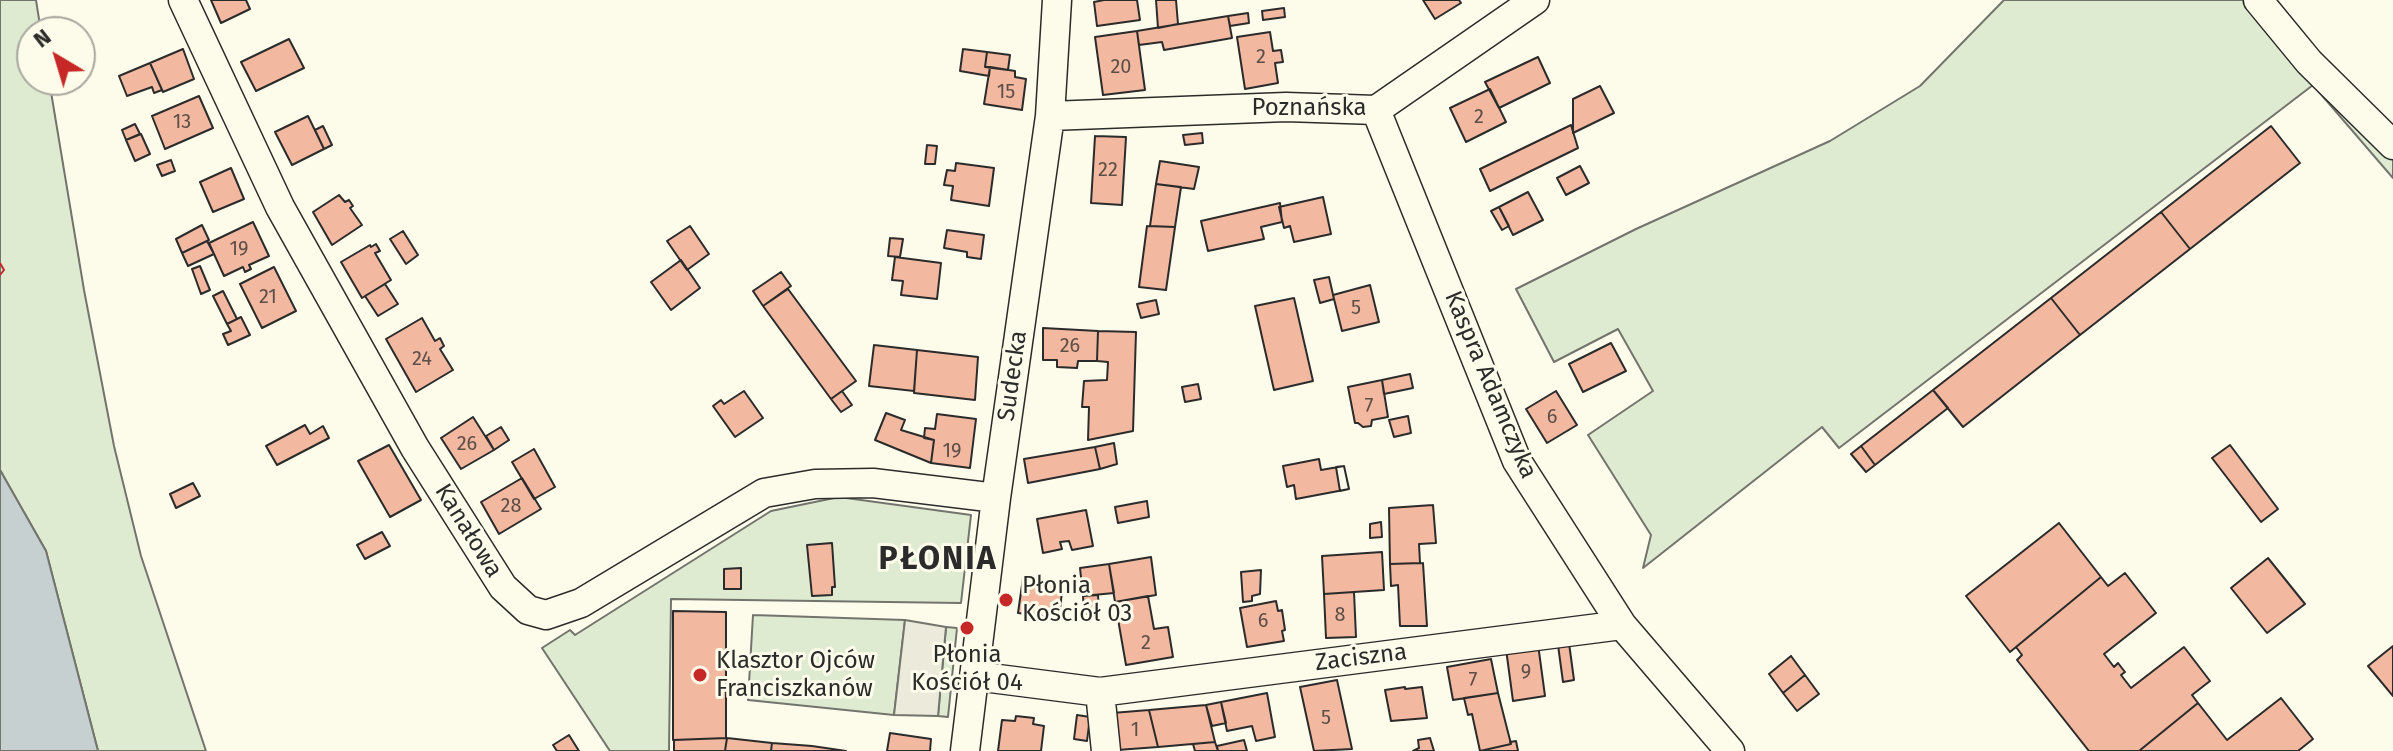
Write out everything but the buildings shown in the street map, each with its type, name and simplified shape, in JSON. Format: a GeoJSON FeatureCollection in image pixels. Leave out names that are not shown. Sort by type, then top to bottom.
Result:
{"type":"FeatureCollection","features":[{"type":"Feature","properties":{"kind":"street","name":"Kanałowa"},"geometry":{"type":"LineString","coordinates":[[183,0],[280,207],[408,434],[503,587],[528,610],[546,615],[581,603],[764,493],[815,484],[873,483],[996,498]]}},
{"type":"Feature","properties":{"kind":"street","name":"Sudecka"},"geometry":{"type":"LineString","coordinates":[[965,751],[996,498],[1050,116],[1057,0]]}},
{"type":"Feature","properties":{"kind":"street","name":"Poznańska"},"geometry":{"type":"LineString","coordinates":[[1050,116],[1286,107],[1376,110],[1535,0]]}},
{"type":"Feature","properties":{"kind":"street"},"geometry":{"type":"LineString","coordinates":[[2258,0],[2309,62],[2393,145]]}},
{"type":"Feature","properties":{"kind":"street","name":"Kaspra Adamczyka"},"geometry":{"type":"LineString","coordinates":[[1376,110],[1517,461],[1622,625],[1730,751]]}},
{"type":"Feature","properties":{"kind":"street","name":"Zaciszna"},"geometry":{"type":"LineString","coordinates":[[975,676],[1100,692],[1622,625]]}},
{"type":"Feature","properties":{"kind":"street"},"geometry":{"type":"LineString","coordinates":[[1100,692],[1106,751]]}},
{"type":"Feature","properties":{"kind":"green space"},"geometry":{"type":"Polygon","coordinates":[[[0,0],[36,0],[38,16],[16,16],[16,96],[52,96],[114,446],[141,556],[206,751],[98,751],[46,551],[0,470],[0,0]]]}},
{"type":"Feature","properties":{"kind":"green space"},"geometry":{"type":"Polygon","coordinates":[[[2004,0],[2249,0],[2393,152],[2393,178],[2313,85],[1839,448],[1822,427],[1643,568],[1651,535],[1588,435],[1653,391],[1618,329],[1554,362],[1516,289],[1636,229],[1830,141],[1920,86],[2004,0]]]}},
{"type":"Feature","properties":{"kind":"green space"},"geometry":{"type":"Polygon","coordinates":[[[839,497],[971,515],[961,603],[671,599],[669,751],[610,751],[542,648],[570,630],[575,635],[771,511],[839,497]]]}},
{"type":"Feature","properties":{"kind":"green space"},"geometry":{"type":"Polygon","coordinates":[[[753,615],[905,620],[894,715],[748,700],[753,615]]]}},
{"type":"Feature","properties":{"kind":"green space"},"geometry":{"type":"Polygon","coordinates":[[[946,627],[957,628],[948,717],[938,716],[946,627]]]}},
{"type":"Feature","properties":{"kind":"shaded area"},"geometry":{"type":"Polygon","coordinates":[[[0,470],[46,551],[98,751],[0,751],[0,470]]]}},
{"type":"Feature","properties":{"kind":"shaded area"},"geometry":{"type":"Polygon","coordinates":[[[905,620],[946,627],[938,716],[894,715],[905,620]]]}},
{"type":"Feature","properties":{"kind":"power"},"geometry":{"type":"LineString","coordinates":[[0,263],[4,270],[0,275]]}},
{"type":"Feature","properties":{"kind":"place","name":"Płonia Kościół 03"},"geometry":{"type":"Point","coordinates":[1006,600]}},
{"type":"Feature","properties":{"kind":"place","name":"Płonia Kościół 04"},"geometry":{"type":"Point","coordinates":[967,628]}},
{"type":"Feature","properties":{"kind":"place","name":"Klasztor Ojców Franciszkanów"},"geometry":{"type":"Point","coordinates":[700,675]}},
{"type":"Feature","properties":{"kind":"district","name":"PŁONIA"},"geometry":{"type":"Point","coordinates":[938,560]}}]}
